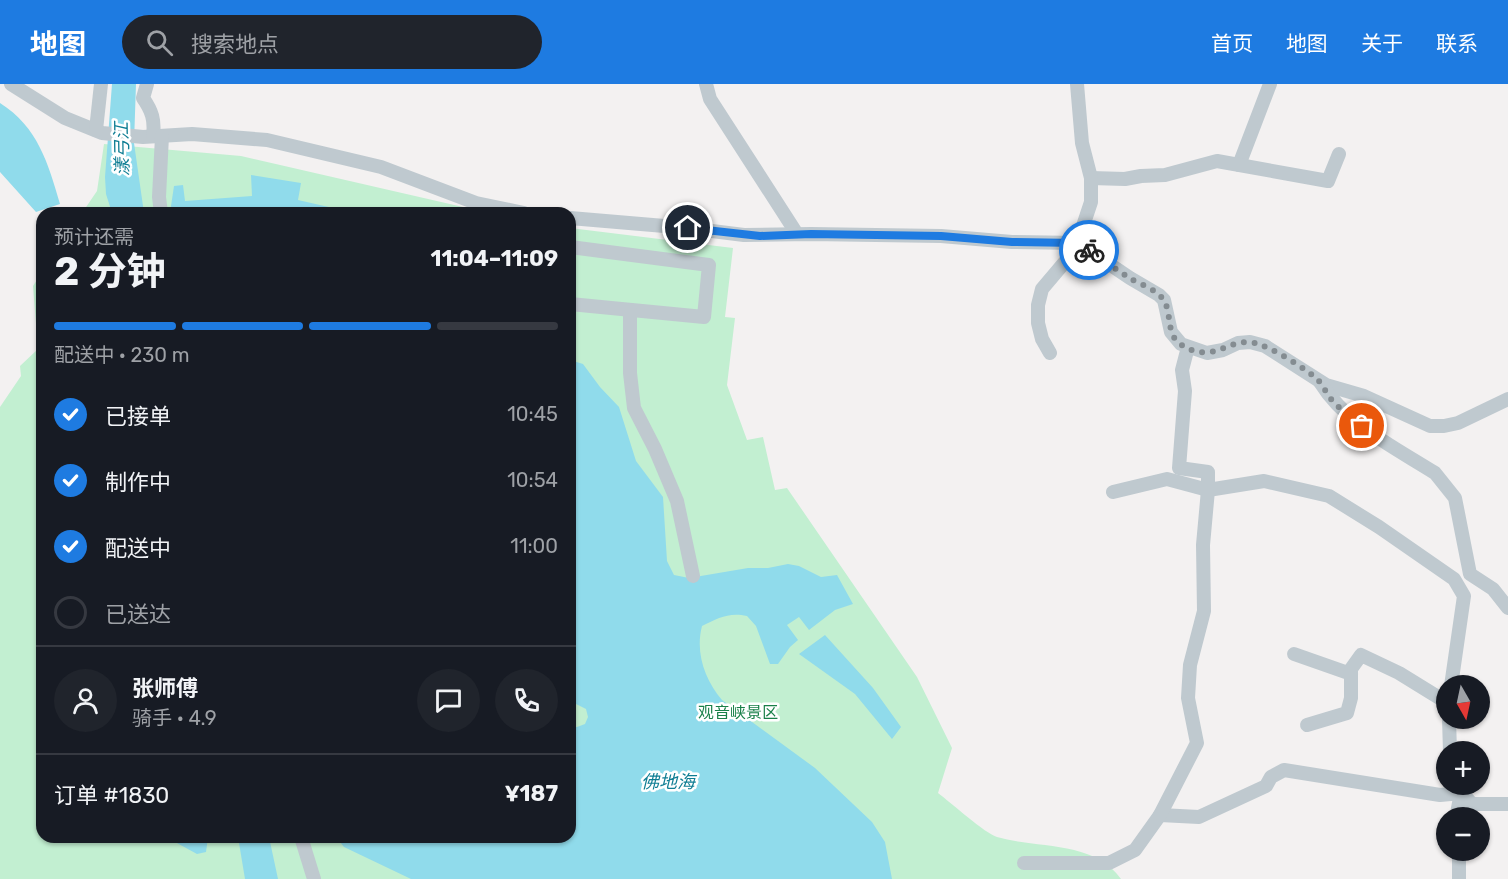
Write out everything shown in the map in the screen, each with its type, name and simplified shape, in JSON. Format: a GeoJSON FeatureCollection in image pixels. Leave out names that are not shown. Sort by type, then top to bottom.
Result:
{"type":"FeatureCollection","features":[{"type":"Feature","properties":{"kind":"street"},"geometry":{"type":"LineString","coordinates":[[11,84],[65,118],[99,132],[153,136],[192,134],[267,140],[381,167],[476,203],[495,207]]}},
{"type":"Feature","properties":{"kind":"street"},"geometry":{"type":"LineString","coordinates":[[99,132],[101,84]]}},
{"type":"Feature","properties":{"kind":"street"},"geometry":{"type":"LineString","coordinates":[[147,84],[142,98],[151,110],[154,120],[153,136],[160,207]]}},
{"type":"Feature","properties":{"kind":"street"},"geometry":{"type":"LineString","coordinates":[[706,84],[710,99],[796,234]]}},
{"type":"Feature","properties":{"kind":"street"},"geometry":{"type":"LineString","coordinates":[[1050,353],[1042,339],[1038,323],[1038,305],[1042,288],[1075,250],[1091,202],[1091,178],[1082,143],[1077,84]]}},
{"type":"Feature","properties":{"kind":"street"},"geometry":{"type":"LineString","coordinates":[[1239,165],[1270,84]]}},
{"type":"Feature","properties":{"kind":"street"},"geometry":{"type":"LineString","coordinates":[[1091,178],[1125,179],[1165,175],[1217,161],[1328,181],[1340,154]]}},
{"type":"Feature","properties":{"kind":"street"},"geometry":{"type":"LineString","coordinates":[[576,219],[744,235],[941,236],[1012,242],[1077,243],[1159,294],[1167,308],[1171,332],[1178,342],[1188,347],[1207,353],[1223,350],[1238,343],[1257,343],[1337,390],[1364,396],[1430,426],[1458,423],[1508,399]]}},
{"type":"Feature","properties":{"kind":"street"},"geometry":{"type":"LineString","coordinates":[[576,248],[709,265],[704,317],[576,305]]}},
{"type":"Feature","properties":{"kind":"street"},"geometry":{"type":"LineString","coordinates":[[630,310],[630,373],[634,408],[677,501],[693,576]]}},
{"type":"Feature","properties":{"kind":"street"},"geometry":{"type":"LineString","coordinates":[[1024,863],[1109,862],[1136,850],[1160,815],[1197,743],[1190,711],[1188,687],[1190,665],[1204,611],[1203,545],[1208,472],[1179,468],[1185,392],[1182,370],[1188,347]]}},
{"type":"Feature","properties":{"kind":"street"},"geometry":{"type":"LineString","coordinates":[[1319,381],[1330,399],[1362,426],[1435,473],[1451,491],[1456,501],[1470,574],[1454,675]]}},
{"type":"Feature","properties":{"kind":"street"},"geometry":{"type":"LineString","coordinates":[[1113,492],[1167,479],[1208,490],[1264,481],[1329,496],[1379,527],[1454,579],[1464,596],[1453,675]]}},
{"type":"Feature","properties":{"kind":"street"},"geometry":{"type":"LineString","coordinates":[[1470,574],[1493,589],[1508,608]]}},
{"type":"Feature","properties":{"kind":"street"},"geometry":{"type":"LineString","coordinates":[[1294,654],[1351,674]]}},
{"type":"Feature","properties":{"kind":"street"},"geometry":{"type":"LineString","coordinates":[[1307,725],[1347,713],[1351,698],[1351,669],[1361,656],[1399,673],[1436,696]]}},
{"type":"Feature","properties":{"kind":"street"},"geometry":{"type":"LineString","coordinates":[[1160,815],[1199,817],[1266,786],[1271,777],[1284,770],[1436,794]]}},
{"type":"Feature","properties":{"kind":"street"},"geometry":{"type":"LineString","coordinates":[[1464,795],[1472,804],[1508,804]]}},
{"type":"Feature","properties":{"kind":"street"},"geometry":{"type":"LineString","coordinates":[[303,843],[314,879]]}},
{"type":"Feature","properties":{"kind":"street"},"geometry":{"type":"LineString","coordinates":[[1459,861],[1459,879]]}},
{"type":"Feature","properties":{"kind":"green space"},"geometry":{"type":"Polygon","coordinates":[[[104,144],[241,156],[463,207],[86,207],[97,191],[104,144]]]}},
{"type":"Feature","properties":{"kind":"green space","name":"观音峡景区"},"geometry":{"type":"Polygon","coordinates":[[[576,229],[733,248],[725,317],[735,318],[727,385],[747,440],[763,437],[775,490],[787,488],[917,677],[952,748],[938,793],[992,835],[1013,841],[1081,852],[1110,866],[1121,879],[0,879],[0,407],[21,376],[20,366],[36,351],[36,843],[576,843],[576,229]]]}},
{"type":"Feature","properties":{"kind":"green space","name":"观音峡景区"},"geometry":{"type":"Polygon","coordinates":[[[36,281],[36,324],[33,286],[36,281]]]}},
{"type":"Feature","properties":{"kind":"water","name":"漾弓江"},"geometry":{"type":"Polygon","coordinates":[[[112,84],[136,84],[134,143],[143,207],[110,207],[106,194],[105,177],[112,84]]]}},
{"type":"Feature","properties":{"kind":"water"},"geometry":{"type":"Polygon","coordinates":[[[0,103],[24,123],[33,135],[46,160],[60,204],[51,207],[36,207],[36,212],[0,172],[0,103]]]}},
{"type":"Feature","properties":{"kind":"water"},"geometry":{"type":"Polygon","coordinates":[[[251,175],[301,183],[298,200],[329,207],[171,206],[174,186],[183,185],[185,201],[252,196],[251,175]]]}},
{"type":"Feature","properties":{"kind":"water","name":"佛地海"},"geometry":{"type":"Polygon","coordinates":[[[576,362],[583,364],[619,407],[636,461],[663,497],[667,561],[674,575],[689,578],[788,564],[799,566],[821,577],[837,575],[853,604],[835,610],[809,630],[799,617],[787,625],[798,640],[778,664],[770,664],[756,626],[747,616],[741,615],[713,620],[702,626],[701,656],[706,675],[722,700],[815,768],[872,822],[885,842],[892,879],[411,879],[344,847],[341,843],[576,843],[576,727],[585,724],[588,717],[586,709],[576,704],[576,362]]]}},
{"type":"Feature","properties":{"kind":"water"},"geometry":{"type":"Polygon","coordinates":[[[825,635],[873,688],[901,727],[892,739],[855,694],[799,654],[825,635]]]}},
{"type":"Feature","properties":{"kind":"water"},"geometry":{"type":"Polygon","coordinates":[[[177,843],[207,843],[206,852],[197,854],[177,843]]]}},
{"type":"Feature","properties":{"kind":"water"},"geometry":{"type":"Polygon","coordinates":[[[239,843],[270,843],[278,879],[245,879],[239,843]]]}},
{"type":"Feature","properties":{"kind":"way so far"},"geometry":{"type":"LineString","coordinates":[[1089,250],[1130,278],[1159,294],[1167,308],[1171,332],[1181,344],[1207,353],[1223,350],[1238,343],[1250,342],[1265,346],[1310,373],[1319,381],[1330,399],[1362,426]]}},
{"type":"Feature","properties":{"kind":"route"},"geometry":{"type":"LineString","coordinates":[[688,228],[760,236],[811,234],[941,236],[1012,242],[1077,243],[1089,250]]}}]}
